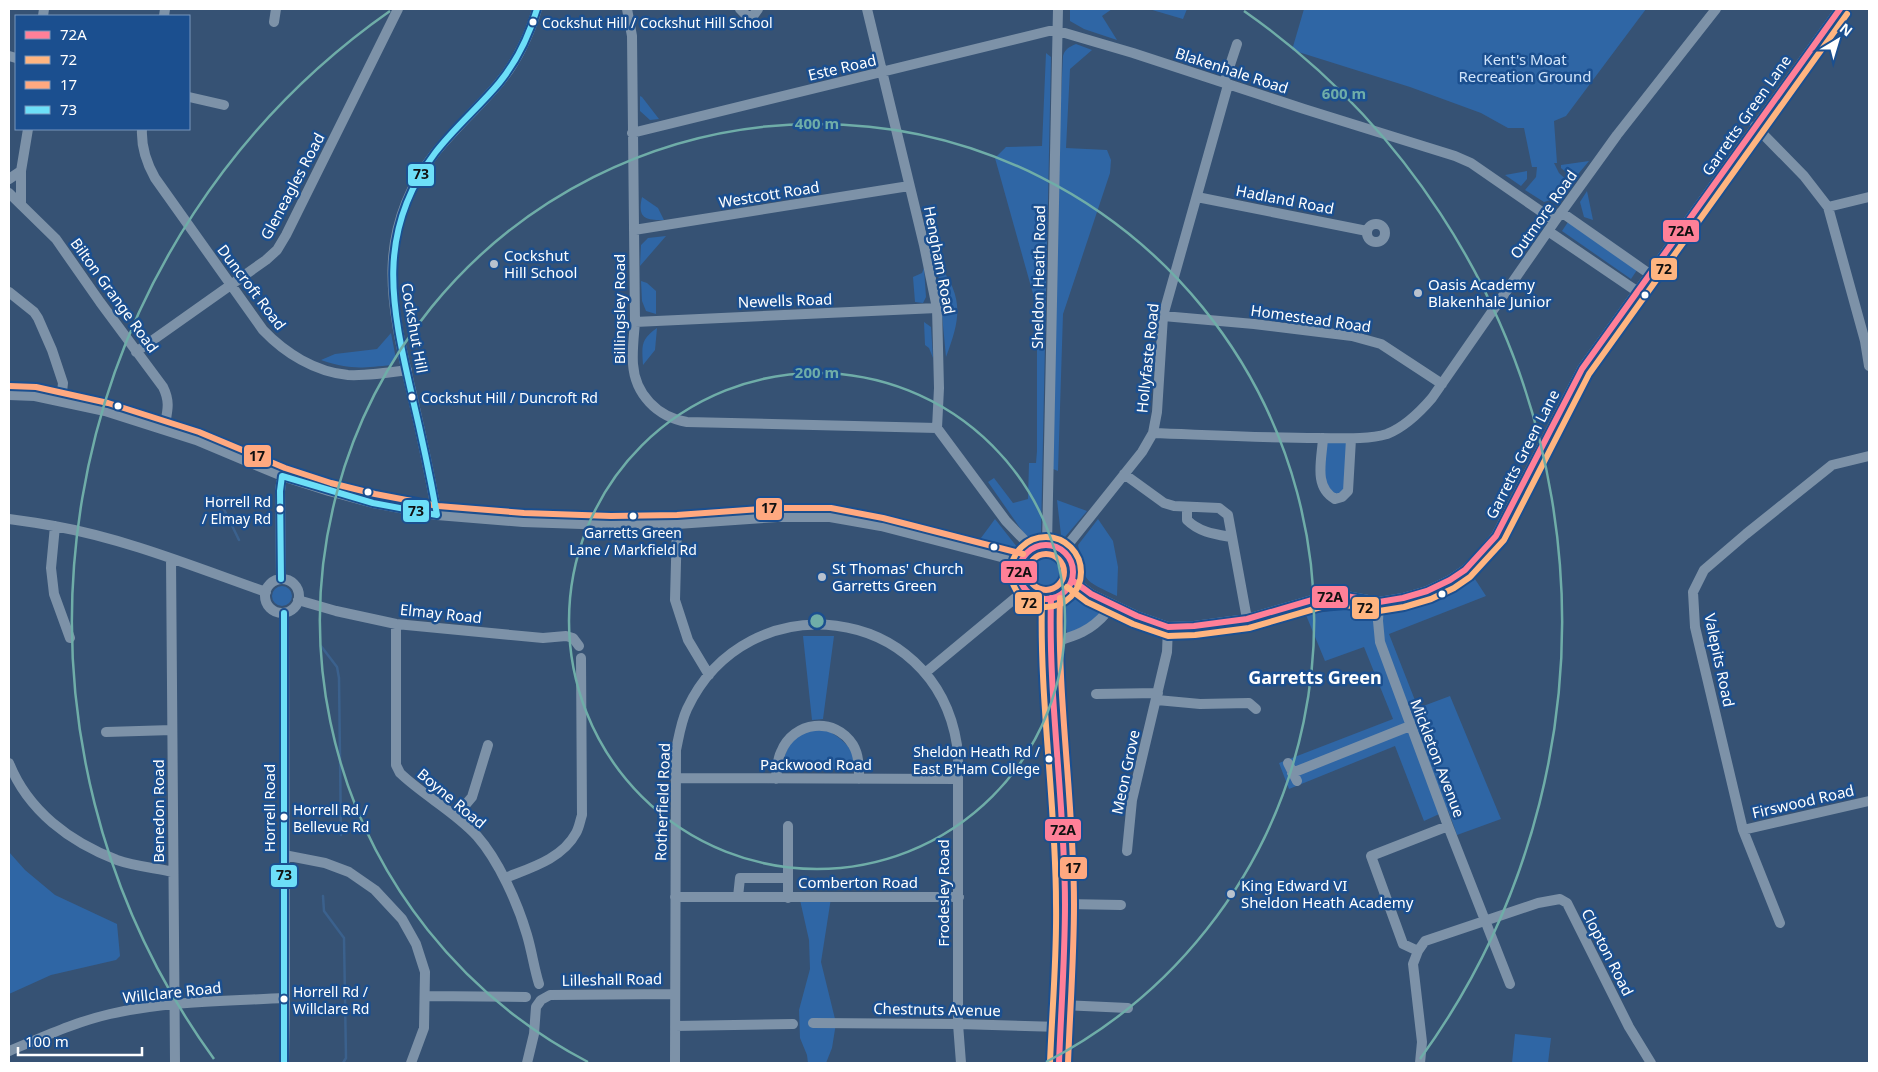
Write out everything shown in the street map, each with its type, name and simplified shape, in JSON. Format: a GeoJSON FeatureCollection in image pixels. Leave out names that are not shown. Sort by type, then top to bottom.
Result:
{"type":"FeatureCollection","features":[{"type":"Feature","properties":{"kind":"street"},"geometry":{"type":"LineString","coordinates":[[274,22],[276,9]]}},
{"type":"Feature","properties":{"kind":"street","name":"Gleneagles Road"},"geometry":{"type":"LineString","coordinates":[[136,352],[266,260],[277,250],[398,9]]}},
{"type":"Feature","properties":{"kind":"street","name":"Cockshut Hill"},"geometry":{"type":"LineString","coordinates":[[437,514],[393,301],[393,254],[400,216],[417,178],[510,68],[533,22],[537,9]]}},
{"type":"Feature","properties":{"kind":"street","name":"Billingsley Road"},"geometry":{"type":"LineString","coordinates":[[627,9],[632,36],[635,322],[633,363],[635,378],[641,392],[651,405],[660,412],[678,420],[937,428]]}},
{"type":"Feature","properties":{"kind":"street"},"geometry":{"type":"LineString","coordinates":[[740,9],[747,16],[753,16],[758,9]]}},
{"type":"Feature","properties":{"kind":"street","name":"Hengham Road"},"geometry":{"type":"LineString","coordinates":[[867,9],[924,245],[936,308],[939,388],[937,428]]}},
{"type":"Feature","properties":{"kind":"street","name":"Sheldon Heath Road"},"geometry":{"type":"LineString","coordinates":[[1047,545],[1058,9]]}},
{"type":"Feature","properties":{"kind":"street","name":"Outmore Road"},"geometry":{"type":"LineString","coordinates":[[1153,433],[1264,438],[1350,439],[1387,434],[1422,411],[1561,212],[1716,9]]}},
{"type":"Feature","properties":{"kind":"street","name":"Garretts Green Lane"},"geometry":{"type":"LineString","coordinates":[[1072,580],[1091,594],[1114,606],[1168,627],[1194,626],[1246,619],[1319,598],[1346,596],[1380,602],[1428,591],[1450,580],[1480,556],[1496,536],[1582,369],[1840,9]]}},
{"type":"Feature","properties":{"kind":"street","name":"Este Road"},"geometry":{"type":"LineString","coordinates":[[632,133],[1049,31],[1058,31]]}},
{"type":"Feature","properties":{"kind":"street","name":"Blakenhale Road"},"geometry":{"type":"LineString","coordinates":[[1058,31],[1455,156],[1471,163],[1555,221]]}},
{"type":"Feature","properties":{"kind":"street","name":"Hollyfaste Road"},"geometry":{"type":"LineString","coordinates":[[1062,551],[1142,452],[1153,433],[1157,412],[1163,316],[1237,44]]}},
{"type":"Feature","properties":{"kind":"street"},"geometry":{"type":"LineString","coordinates":[[190,97],[224,106]]}},
{"type":"Feature","properties":{"kind":"street"},"geometry":{"type":"LineString","coordinates":[[1755,126],[1804,176],[1828,207],[1865,341],[1869,366]]}},
{"type":"Feature","properties":{"kind":"street"},"geometry":{"type":"LineString","coordinates":[[21,204],[21,171],[28,130]]}},
{"type":"Feature","properties":{"kind":"street","name":"Duncroft Road"},"geometry":{"type":"LineString","coordinates":[[142,130],[143,150],[154,178],[270,338],[310,365],[346,375],[407,370]]}},
{"type":"Feature","properties":{"kind":"street"},"geometry":{"type":"LineString","coordinates":[[9,179],[21,171]]}},
{"type":"Feature","properties":{"kind":"street","name":"Westcott Road"},"geometry":{"type":"LineString","coordinates":[[634,230],[909,186]]}},
{"type":"Feature","properties":{"kind":"street","name":"Bilton Grange Road"},"geometry":{"type":"LineString","coordinates":[[9,193],[56,239],[163,387],[168,398],[164,429]]}},
{"type":"Feature","properties":{"kind":"street","name":"Hadland Road"},"geometry":{"type":"LineString","coordinates":[[1196,196],[1367,231]]}},
{"type":"Feature","properties":{"kind":"street"},"geometry":{"type":"LineString","coordinates":[[1828,207],[1869,197]]}},
{"type":"Feature","properties":{"kind":"street"},"geometry":{"type":"LineString","coordinates":[[1561,212],[1651,275]]}},
{"type":"Feature","properties":{"kind":"street"},"geometry":{"type":"LineString","coordinates":[[1548,231],[1638,292]]}},
{"type":"Feature","properties":{"kind":"street"},"geometry":{"type":"LineString","coordinates":[[9,292],[34,312],[38,318],[52,350],[63,383],[61,401]]}},
{"type":"Feature","properties":{"kind":"street","name":"Newells Road"},"geometry":{"type":"LineString","coordinates":[[635,322],[936,308]]}},
{"type":"Feature","properties":{"kind":"street","name":"Homestead Road"},"geometry":{"type":"LineString","coordinates":[[1163,316],[1254,324],[1352,336],[1381,344],[1442,384]]}},
{"type":"Feature","properties":{"kind":"street"},"geometry":{"type":"LineString","coordinates":[[9,395],[35,396],[106,411],[196,440],[282,476],[373,503],[453,517],[574,525],[677,524],[777,517],[830,517],[881,526],[1021,562]]}},
{"type":"Feature","properties":{"kind":"street"},"geometry":{"type":"LineString","coordinates":[[937,428],[1006,521],[1032,549]]}},
{"type":"Feature","properties":{"kind":"street"},"geometry":{"type":"LineString","coordinates":[[1323,438],[1320,484],[1326,494],[1335,499],[1342,497],[1348,490],[1350,439]]}},
{"type":"Feature","properties":{"kind":"street","name":"Valepits Road"},"geometry":{"type":"LineString","coordinates":[[1780,923],[1743,830],[1695,627],[1693,592],[1704,570],[1832,465],[1869,456]]}},
{"type":"Feature","properties":{"kind":"street"},"geometry":{"type":"LineString","coordinates":[[1124,474],[1164,503],[1187,507],[1219,508],[1228,515],[1246,619]]}},
{"type":"Feature","properties":{"kind":"street"},"geometry":{"type":"LineString","coordinates":[[281,579],[280,491],[282,476]]}},
{"type":"Feature","properties":{"kind":"street"},"geometry":{"type":"LineString","coordinates":[[1187,507],[1187,520],[1195,527],[1207,533],[1231,538]]}},
{"type":"Feature","properties":{"kind":"street"},"geometry":{"type":"LineString","coordinates":[[9,519],[55,526],[103,538],[171,558],[266,592]]}},
{"type":"Feature","properties":{"kind":"street"},"geometry":{"type":"LineString","coordinates":[[677,524],[675,600],[688,640],[709,676]]}},
{"type":"Feature","properties":{"kind":"street"},"geometry":{"type":"LineString","coordinates":[[55,526],[51,568],[54,594],[70,638]]}},
{"type":"Feature","properties":{"kind":"street"},"geometry":{"type":"LineString","coordinates":[[1047,545],[1062,551],[1068,557],[1072,565],[1072,580],[1064,592],[1051,598],[1035,596],[1026,590],[1020,574],[1021,562],[1032,549],[1047,545]]}},
{"type":"Feature","properties":{"kind":"street","name":"Benedon Road"},"geometry":{"type":"LineString","coordinates":[[171,558],[175,1063]]}},
{"type":"Feature","properties":{"kind":"street"},"geometry":{"type":"LineString","coordinates":[[281,579],[293,583],[297,588],[298,600],[293,608],[284,613],[270,607],[266,592],[270,584],[281,579]]}},
{"type":"Feature","properties":{"kind":"street"},"geometry":{"type":"LineString","coordinates":[[925,673],[1026,590]]}},
{"type":"Feature","properties":{"kind":"street"},"geometry":{"type":"LineString","coordinates":[[1051,598],[1051,643],[1065,904],[1059,1063]]}},
{"type":"Feature","properties":{"kind":"street","name":"Elmay Road"},"geometry":{"type":"LineString","coordinates":[[298,600],[336,611],[396,624],[543,638],[566,636],[573,638],[579,646]]}},
{"type":"Feature","properties":{"kind":"street","name":"Mickleton Avenue"},"geometry":{"type":"LineString","coordinates":[[1380,602],[1378,622],[1380,642],[1448,826],[1510,984]]}},
{"type":"Feature","properties":{"kind":"street"},"geometry":{"type":"LineString","coordinates":[[1051,643],[1073,637],[1090,629],[1108,612]]}},
{"type":"Feature","properties":{"kind":"street","name":"Horrell Road"},"geometry":{"type":"LineString","coordinates":[[284,613],[284,1063]]}},
{"type":"Feature","properties":{"kind":"street","name":"Boyne Road"},"geometry":{"type":"LineString","coordinates":[[396,624],[396,765],[406,780],[456,816],[478,837],[505,878],[527,935],[538,984]]}},
{"type":"Feature","properties":{"kind":"street","name":"Rotherfield Road"},"geometry":{"type":"LineString","coordinates":[[675,1063],[676,750],[682,723],[694,697],[709,676],[725,658],[742,646],[778,629],[833,624],[868,633],[891,644],[910,657],[925,673],[944,700],[953,722],[957,745]]}},
{"type":"Feature","properties":{"kind":"street","name":"Meon Grove"},"geometry":{"type":"LineString","coordinates":[[1127,850],[1132,800],[1167,652],[1168,627]]}},
{"type":"Feature","properties":{"kind":"street"},"geometry":{"type":"LineString","coordinates":[[505,878],[540,864],[563,850],[576,833],[582,815],[581,658]]}},
{"type":"Feature","properties":{"kind":"street"},"geometry":{"type":"LineString","coordinates":[[1096,694],[1157,696],[1200,704],[1252,703]]}},
{"type":"Feature","properties":{"kind":"street"},"geometry":{"type":"LineString","coordinates":[[776,779],[778,760],[784,744],[803,728],[814,725],[826,726],[836,730],[850,740],[857,754],[859,779]]}},
{"type":"Feature","properties":{"kind":"street"},"geometry":{"type":"LineString","coordinates":[[1288,763],[1294,777],[1410,726]]}},
{"type":"Feature","properties":{"kind":"street"},"geometry":{"type":"LineString","coordinates":[[106,732],[172,730]]}},
{"type":"Feature","properties":{"kind":"street"},"geometry":{"type":"LineString","coordinates":[[456,816],[472,797],[488,745]]}},
{"type":"Feature","properties":{"kind":"street","name":"Frodesley Road"},"geometry":{"type":"LineString","coordinates":[[958,761],[958,1024],[960,1063]]}},
{"type":"Feature","properties":{"kind":"street"},"geometry":{"type":"LineString","coordinates":[[9,763],[28,798],[41,813],[73,839],[118,860],[173,872]]}},
{"type":"Feature","properties":{"kind":"street","name":"Packwood Road"},"geometry":{"type":"LineString","coordinates":[[675,778],[957,779]]}},
{"type":"Feature","properties":{"kind":"street","name":"Firswood Road"},"geometry":{"type":"LineString","coordinates":[[1743,830],[1869,801]]}},
{"type":"Feature","properties":{"kind":"street","name":"Comberton Road"},"geometry":{"type":"LineString","coordinates":[[788,826],[788,898]]}},
{"type":"Feature","properties":{"kind":"street"},"geometry":{"type":"LineString","coordinates":[[1420,1063],[1422,1042],[1413,964],[1418,950],[1403,944],[1371,856],[1448,826]]}},
{"type":"Feature","properties":{"kind":"street"},"geometry":{"type":"LineString","coordinates":[[284,855],[313,860],[337,867],[360,879],[384,898],[402,919],[416,944],[425,972],[424,1028],[411,1063]]}},
{"type":"Feature","properties":{"kind":"street","name":"Comberton Road"},"geometry":{"type":"LineString","coordinates":[[738,897],[740,878],[788,878]]}},
{"type":"Feature","properties":{"kind":"street","name":"Comberton Road"},"geometry":{"type":"LineString","coordinates":[[675,897],[959,897]]}},
{"type":"Feature","properties":{"kind":"street","name":"Clopton Road"},"geometry":{"type":"LineString","coordinates":[[1418,950],[1425,941],[1552,899],[1560,899],[1567,903],[1629,1027],[1651,1063]]}},
{"type":"Feature","properties":{"kind":"street"},"geometry":{"type":"LineString","coordinates":[[1065,904],[1121,906]]}},
{"type":"Feature","properties":{"kind":"street","name":"Lilleshall Road"},"geometry":{"type":"LineString","coordinates":[[527,1063],[534,1034],[536,1007],[550,995],[675,994]]}},
{"type":"Feature","properties":{"kind":"street"},"geometry":{"type":"LineString","coordinates":[[425,996],[526,997]]}},
{"type":"Feature","properties":{"kind":"street","name":"Willclare Road"},"geometry":{"type":"LineString","coordinates":[[9,1051],[52,1033],[108,1014],[175,1003],[285,998]]}},
{"type":"Feature","properties":{"kind":"street"},"geometry":{"type":"LineString","coordinates":[[1062,1004],[1128,1008]]}},
{"type":"Feature","properties":{"kind":"street"},"geometry":{"type":"LineString","coordinates":[[675,1026],[793,1024]]}},
{"type":"Feature","properties":{"kind":"street","name":"Chestnuts Avenue"},"geometry":{"type":"LineString","coordinates":[[813,1024],[958,1024],[1061,1027]]}},
{"type":"Feature","properties":{"kind":"green space"},"geometry":{"type":"Polygon","coordinates":[[[1070,9],[1112,9],[1102,16],[1117,40],[1084,29],[1070,21],[1070,9]]]}},
{"type":"Feature","properties":{"kind":"green space"},"geometry":{"type":"Polygon","coordinates":[[[1149,9],[1187,9],[1183,19],[1149,9]]]}},
{"type":"Feature","properties":{"kind":"green space","name":"Kent's Moat Recreation Ground"},"geometry":{"type":"Polygon","coordinates":[[[1304,9],[1646,9],[1566,116],[1554,121],[1557,163],[1554,163],[1559,173],[1571,184],[1561,197],[1544,202],[1525,190],[1536,177],[1537,167],[1532,167],[1524,128],[1508,128],[1481,113],[1410,87],[1292,50],[1304,9]]]}},
{"type":"Feature","properties":{"kind":"green space"},"geometry":{"type":"Polygon","coordinates":[[[1076,44],[1092,50],[1070,69],[1066,148],[1107,150],[1111,160],[1110,173],[1063,314],[1058,471],[1053,469],[1058,160],[1063,56],[1068,49],[1076,44]]]}},
{"type":"Feature","properties":{"kind":"green space"},"geometry":{"type":"Polygon","coordinates":[[[1046,53],[1051,57],[1041,534],[1031,540],[1027,538],[988,482],[994,478],[1013,503],[1028,499],[1029,463],[1036,463],[1037,451],[1037,308],[995,158],[1006,147],[1042,146],[1046,53]]]}},
{"type":"Feature","properties":{"kind":"green space"},"geometry":{"type":"Polygon","coordinates":[[[640,96],[659,119],[650,120],[640,111],[640,96]]]}},
{"type":"Feature","properties":{"kind":"green space"},"geometry":{"type":"Polygon","coordinates":[[[1589,161],[1574,179],[1561,168],[1561,165],[1589,161]]]}},
{"type":"Feature","properties":{"kind":"green space"},"geometry":{"type":"Polygon","coordinates":[[[1527,171],[1527,179],[1521,186],[1505,175],[1527,171]]]}},
{"type":"Feature","properties":{"kind":"green space"},"geometry":{"type":"Polygon","coordinates":[[[1587,191],[1593,220],[1584,217],[1580,202],[1587,191]]]}},
{"type":"Feature","properties":{"kind":"green space"},"geometry":{"type":"Polygon","coordinates":[[[642,197],[658,208],[664,220],[652,220],[644,217],[641,210],[642,197]]]}},
{"type":"Feature","properties":{"kind":"green space"},"geometry":{"type":"Polygon","coordinates":[[[1568,222],[1637,270],[1631,279],[1562,231],[1568,222]]]}},
{"type":"Feature","properties":{"kind":"green space"},"geometry":{"type":"Polygon","coordinates":[[[666,236],[640,266],[641,245],[648,238],[666,236]]]}},
{"type":"Feature","properties":{"kind":"green space"},"geometry":{"type":"Polygon","coordinates":[[[937,262],[946,274],[956,297],[957,319],[946,357],[937,262]]]}},
{"type":"Feature","properties":{"kind":"green space"},"geometry":{"type":"Polygon","coordinates":[[[924,268],[926,297],[923,303],[915,302],[913,277],[922,273],[924,268]]]}},
{"type":"Feature","properties":{"kind":"green space"},"geometry":{"type":"Polygon","coordinates":[[[641,281],[647,283],[656,291],[656,314],[646,311],[642,301],[641,281]]]}},
{"type":"Feature","properties":{"kind":"green space"},"geometry":{"type":"Polygon","coordinates":[[[924,322],[931,327],[933,358],[929,348],[925,345],[924,322]]]}},
{"type":"Feature","properties":{"kind":"green space"},"geometry":{"type":"Polygon","coordinates":[[[657,328],[655,350],[643,365],[643,344],[651,332],[657,328]]]}},
{"type":"Feature","properties":{"kind":"green space"},"geometry":{"type":"Polygon","coordinates":[[[391,333],[396,359],[392,365],[356,367],[321,360],[335,354],[377,349],[391,333]]]}},
{"type":"Feature","properties":{"kind":"green space"},"geometry":{"type":"Polygon","coordinates":[[[1323,438],[1351,439],[1349,480],[1342,497],[1326,494],[1323,438]]]}},
{"type":"Feature","properties":{"kind":"green space"},"geometry":{"type":"Polygon","coordinates":[[[1057,500],[1087,511],[1065,537],[1061,535],[1057,500]]]}},
{"type":"Feature","properties":{"kind":"green space"},"geometry":{"type":"Polygon","coordinates":[[[995,519],[1017,547],[1010,552],[978,542],[995,519]]]}},
{"type":"Feature","properties":{"kind":"green space"},"geometry":{"type":"Polygon","coordinates":[[[1098,519],[1113,541],[1118,567],[1117,596],[1091,582],[1082,567],[1078,545],[1098,519]]]}},
{"type":"Feature","properties":{"kind":"green space"},"geometry":{"type":"Polygon","coordinates":[[[1046,555],[1059,560],[1064,573],[1059,586],[1046,591],[1033,586],[1028,573],[1033,560],[1046,555]]]}},
{"type":"Feature","properties":{"kind":"green space"},"geometry":{"type":"Polygon","coordinates":[[[1473,576],[1486,596],[1389,634],[1418,708],[1450,696],[1501,819],[1457,835],[1448,810],[1424,821],[1395,746],[1289,789],[1279,763],[1393,719],[1364,647],[1325,661],[1306,615],[1363,605],[1393,606],[1436,596],[1473,576]]]}},
{"type":"Feature","properties":{"kind":"green space"},"geometry":{"type":"Polygon","coordinates":[[[282,586],[289,589],[292,596],[289,603],[282,606],[275,603],[272,596],[275,589],[282,586]]]}},
{"type":"Feature","properties":{"kind":"green space"},"geometry":{"type":"Polygon","coordinates":[[[1077,597],[1089,599],[1105,610],[1093,622],[1067,634],[1064,617],[1065,608],[1071,600],[1077,597]]]}},
{"type":"Feature","properties":{"kind":"green space"},"geometry":{"type":"Polygon","coordinates":[[[803,636],[834,636],[823,719],[812,720],[803,636]]]}},
{"type":"Feature","properties":{"kind":"green space"},"geometry":{"type":"Polygon","coordinates":[[[825,729],[846,744],[853,755],[853,769],[784,769],[785,755],[796,737],[806,732],[825,729]]]}},
{"type":"Feature","properties":{"kind":"green space"},"geometry":{"type":"Polygon","coordinates":[[[9,852],[25,870],[55,895],[117,924],[120,956],[116,960],[51,975],[9,994],[9,852]]]}},
{"type":"Feature","properties":{"kind":"green space"},"geometry":{"type":"Polygon","coordinates":[[[831,898],[821,962],[836,1023],[832,1048],[826,1063],[808,1063],[800,1038],[799,1010],[810,969],[809,940],[800,900],[831,898]]]}},
{"type":"Feature","properties":{"kind":"green space"},"geometry":{"type":"Polygon","coordinates":[[[1515,1034],[1551,1038],[1548,1063],[1512,1063],[1515,1034]]]}},
{"type":"Feature","properties":{"kind":"waterway"},"geometry":{"type":"LineString","coordinates":[[218,497],[239,540]]}},
{"type":"Feature","properties":{"kind":"waterway"},"geometry":{"type":"LineString","coordinates":[[321,646],[337,667],[339,678],[341,835]]}},
{"type":"Feature","properties":{"kind":"waterway"},"geometry":{"type":"LineString","coordinates":[[323,896],[324,911],[344,938],[346,1058],[343,1063]]}},
{"type":"Feature","properties":{"kind":"transit line","name":"73"},"geometry":{"type":"LineString","coordinates":[[281,579],[280,491],[282,476],[373,503],[437,515],[399,334],[393,272],[396,242],[403,213],[416,183],[442,144],[505,75],[522,48],[537,9]]}},
{"type":"Feature","properties":{"kind":"transit line","name":"72A"},"geometry":{"type":"LineString","coordinates":[[1072,580],[1091,594],[1137,616],[1168,627],[1194,626],[1247,619],[1319,598],[1346,596],[1379,602],[1403,598],[1427,591],[1465,570],[1496,536],[1582,369],[1840,9]]}},
{"type":"Feature","properties":{"kind":"transit line","name":"72"},"geometry":{"type":"LineString","coordinates":[[1067,587],[1087,602],[1133,624],[1168,636],[1195,635],[1249,628],[1321,607],[1346,605],[1379,611],[1404,607],[1431,599],[1454,588],[1470,577],[1504,540],[1589,374],[1847,14]]}},
{"type":"Feature","properties":{"kind":"transit line","name":"17"},"geometry":{"type":"LineString","coordinates":[[9,386],[36,387],[108,403],[199,432],[285,468],[331,483],[375,494],[438,506],[524,513],[611,516],[677,515],[776,508],[831,508],[883,518],[1023,554]]}},
{"type":"Feature","properties":{"kind":"transit line","name":"72"},"geometry":{"type":"LineString","coordinates":[[1053,537],[1066,543],[1075,552],[1079,558],[1081,572],[1079,586],[1071,597],[1060,605],[1039,607],[1032,605],[1021,597],[1013,586],[1011,565],[1013,558],[1021,547],[1032,539],[1053,537]]}},
{"type":"Feature","properties":{"kind":"transit line","name":"72A"},"geometry":{"type":"LineString","coordinates":[[1046,545],[1056,547],[1065,553],[1071,562],[1073,572],[1071,582],[1065,591],[1056,597],[1046,599],[1036,597],[1027,591],[1021,582],[1019,572],[1021,562],[1027,553],[1036,547],[1046,545]]}},
{"type":"Feature","properties":{"kind":"transit line","name":"17"},"geometry":{"type":"LineString","coordinates":[[1046,554],[1059,559],[1064,572],[1059,585],[1046,590],[1033,585],[1028,572],[1033,559],[1046,554]]}},
{"type":"Feature","properties":{"kind":"transit line","name":"72"},"geometry":{"type":"LineString","coordinates":[[1042,598],[1043,674],[1056,904],[1050,1063]]}},
{"type":"Feature","properties":{"kind":"transit line","name":"72A"},"geometry":{"type":"LineString","coordinates":[[1051,598],[1052,674],[1065,904],[1059,1063]]}},
{"type":"Feature","properties":{"kind":"transit line","name":"17"},"geometry":{"type":"LineString","coordinates":[[1060,598],[1061,674],[1074,904],[1068,1063]]}},
{"type":"Feature","properties":{"kind":"transit line","name":"73"},"geometry":{"type":"LineString","coordinates":[[284,613],[284,1063]]}},
{"type":"Feature","properties":{"kind":"place","name":"Cockshut Hill / Cockshut Hill School"},"geometry":{"type":"Point","coordinates":[533,22]}},
{"type":"Feature","properties":{"kind":"place","name":"Cockshut Hill School"},"geometry":{"type":"Point","coordinates":[494,264]}},
{"type":"Feature","properties":{"kind":"place","name":"Oasis Academy Blakenhale Junior"},"geometry":{"type":"Point","coordinates":[1418,293]}},
{"type":"Feature","properties":{"kind":"place","name":"Cockshut Hill / Duncroft Rd"},"geometry":{"type":"Point","coordinates":[412,397]}},
{"type":"Feature","properties":{"kind":"place","name":"Horrell Rd / Elmay Rd"},"geometry":{"type":"Point","coordinates":[280,509]}},
{"type":"Feature","properties":{"kind":"place","name":"Garretts Green Lane / Markfield Rd"},"geometry":{"type":"Point","coordinates":[633,516]}},
{"type":"Feature","properties":{"kind":"place","name":"St Thomas' Church Garretts Green"},"geometry":{"type":"Point","coordinates":[822,577]}},
{"type":"Feature","properties":{"kind":"place","name":"Sheldon Heath Rd / East B'Ham College"},"geometry":{"type":"Point","coordinates":[1049,759]}},
{"type":"Feature","properties":{"kind":"place","name":"Horrell Rd / Bellevue Rd"},"geometry":{"type":"Point","coordinates":[284,817]}},
{"type":"Feature","properties":{"kind":"place","name":"King Edward VI Sheldon Heath Academy"},"geometry":{"type":"Point","coordinates":[1231,894]}},
{"type":"Feature","properties":{"kind":"place","name":"Horrell Rd / Willclare Rd"},"geometry":{"type":"Point","coordinates":[284,999]}},
{"type":"Feature","properties":{"kind":"district","name":"Garretts Green"},"geometry":{"type":"Point","coordinates":[1315,677]}}]}
